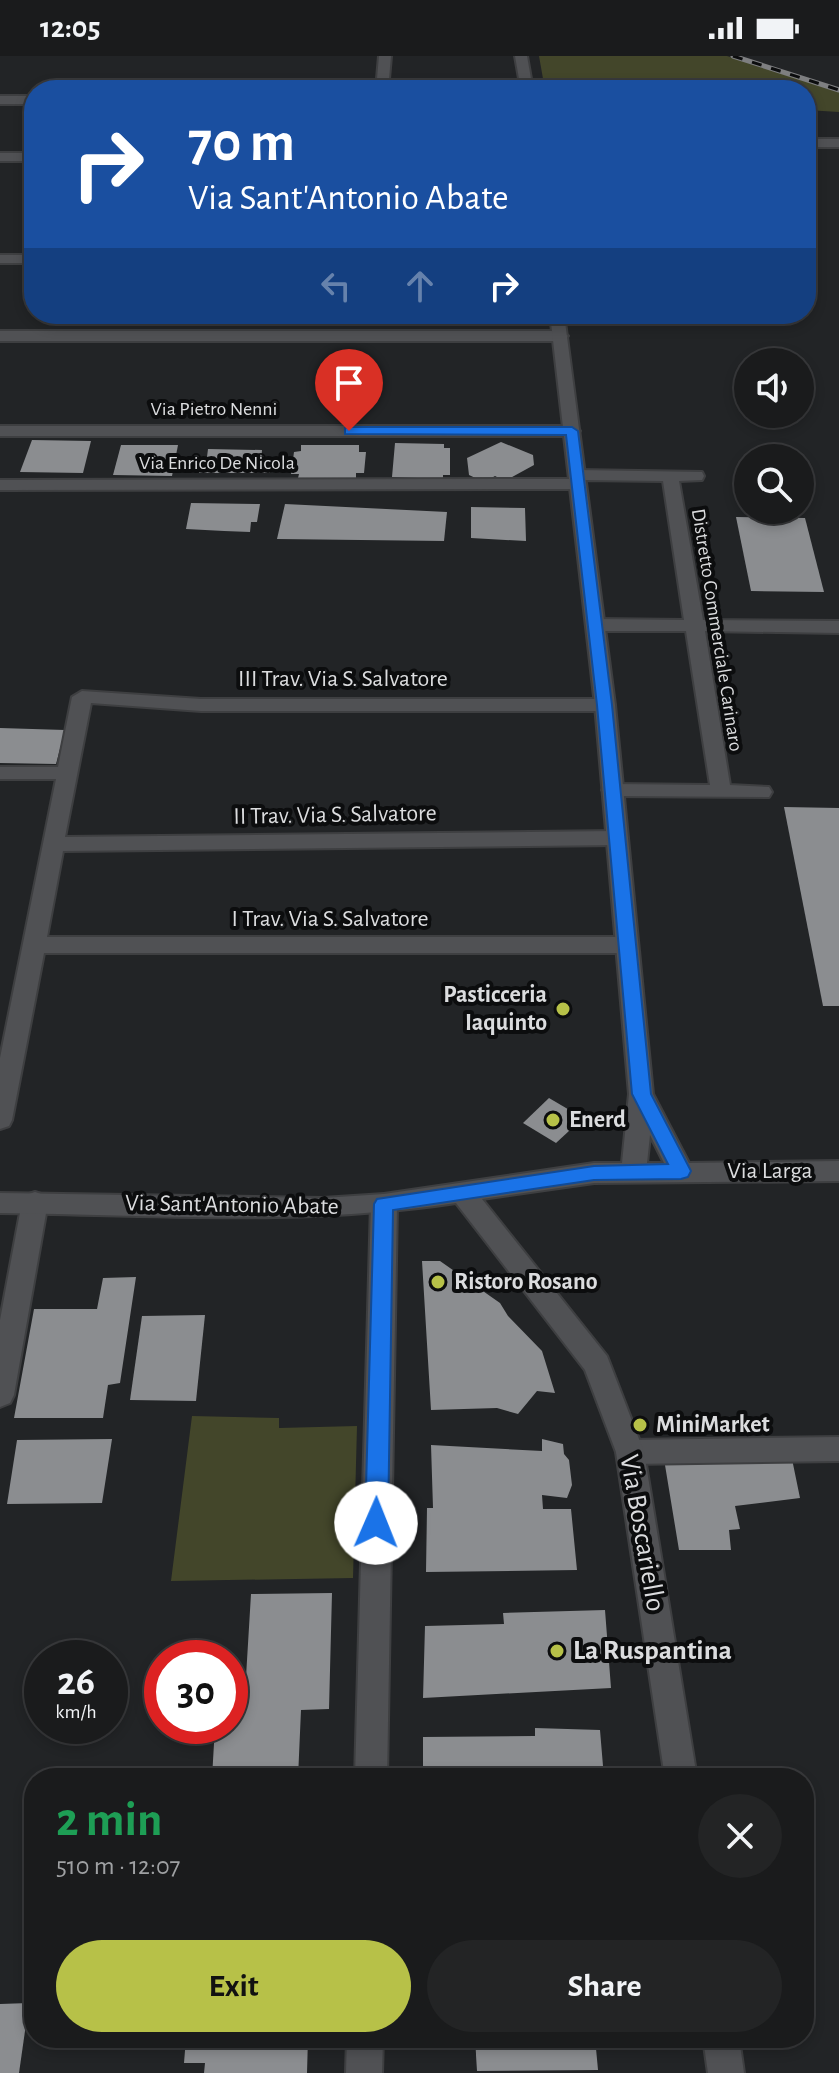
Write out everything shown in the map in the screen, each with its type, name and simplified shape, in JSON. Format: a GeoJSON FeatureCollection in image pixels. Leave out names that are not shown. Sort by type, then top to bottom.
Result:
{"type":"FeatureCollection","features":[{"type":"Feature","properties":{"kind":"street"},"geometry":{"type":"LineString","coordinates":[[383,80],[385,56]]}},
{"type":"Feature","properties":{"kind":"street"},"geometry":{"type":"LineString","coordinates":[[521,56],[525,80]]}},
{"type":"Feature","properties":{"kind":"street"},"geometry":{"type":"LineString","coordinates":[[0,100],[24,100]]}},
{"type":"Feature","properties":{"kind":"street"},"geometry":{"type":"LineString","coordinates":[[816,143],[839,143]]}},
{"type":"Feature","properties":{"kind":"street"},"geometry":{"type":"LineString","coordinates":[[0,157],[24,157]]}},
{"type":"Feature","properties":{"kind":"street"},"geometry":{"type":"LineString","coordinates":[[0,259],[24,259]]}},
{"type":"Feature","properties":{"kind":"street"},"geometry":{"type":"LineString","coordinates":[[558,324],[605,705],[641,1094],[634,1172]]}},
{"type":"Feature","properties":{"kind":"street"},"geometry":{"type":"LineString","coordinates":[[0,336],[560,336]]}},
{"type":"Feature","properties":{"kind":"street","name":"Via Pietro Nenni"},"geometry":{"type":"LineString","coordinates":[[0,431],[572,431]]}},
{"type":"Feature","properties":{"kind":"street","name":"Distretto Commerciale Carinaro"},"geometry":{"type":"LineString","coordinates":[[670,475],[721,792]]}},
{"type":"Feature","properties":{"kind":"street","name":"Via Enrico De Nicola"},"geometry":{"type":"LineString","coordinates":[[0,485],[577,480],[696,476]]}},
{"type":"Feature","properties":{"kind":"street"},"geometry":{"type":"LineString","coordinates":[[595,625],[839,627]]}},
{"type":"Feature","properties":{"kind":"street","name":"III Trav. Via S. Salvatore"},"geometry":{"type":"LineString","coordinates":[[67,773],[82,697],[201,705],[605,705]]}},
{"type":"Feature","properties":{"kind":"street"},"geometry":{"type":"LineString","coordinates":[[0,773],[67,773],[0,1120]]}},
{"type":"Feature","properties":{"kind":"street"},"geometry":{"type":"LineString","coordinates":[[612,790],[762,792]]}},
{"type":"Feature","properties":{"kind":"street","name":"II Trav. Via S. Salvatore"},"geometry":{"type":"LineString","coordinates":[[53,844],[617,838]]}},
{"type":"Feature","properties":{"kind":"street","name":"I Trav. Via S. Salvatore"},"geometry":{"type":"LineString","coordinates":[[34,945],[626,945]]}},
{"type":"Feature","properties":{"kind":"street"},"geometry":{"type":"LineString","coordinates":[[641,1094],[681,1171]]}},
{"type":"Feature","properties":{"kind":"street","name":"Via Larga"},"geometry":{"type":"LineString","coordinates":[[462,1193],[594,1173],[839,1171]]}},
{"type":"Feature","properties":{"kind":"street","name":"Via Sant'Antonio Abate"},"geometry":{"type":"LineString","coordinates":[[0,1203],[323,1208],[384,1204],[462,1193]]}},
{"type":"Feature","properties":{"kind":"street","name":"Via Boscariello"},"geometry":{"type":"LineString","coordinates":[[462,1193],[597,1364],[630,1452],[679,1768]]}},
{"type":"Feature","properties":{"kind":"street"},"geometry":{"type":"LineString","coordinates":[[0,1395],[35,1202]]}},
{"type":"Feature","properties":{"kind":"street"},"geometry":{"type":"LineString","coordinates":[[371,1768],[384,1204]]}},
{"type":"Feature","properties":{"kind":"street"},"geometry":{"type":"LineString","coordinates":[[630,1452],[839,1449]]}},
{"type":"Feature","properties":{"kind":"street"},"geometry":{"type":"LineString","coordinates":[[364,2073],[365,2048]]}},
{"type":"Feature","properties":{"kind":"street"},"geometry":{"type":"LineString","coordinates":[[722,2048],[726,2073]]}},
{"type":"Feature","properties":{"kind":"green space"},"geometry":{"type":"Polygon","coordinates":[[[539,56],[727,56],[802,80],[543,80],[539,56]]]}},
{"type":"Feature","properties":{"kind":"green space"},"geometry":{"type":"Polygon","coordinates":[[[816,85],[839,92],[839,112],[816,111],[816,85]]]}},
{"type":"Feature","properties":{"kind":"green space"},"geometry":{"type":"Polygon","coordinates":[[[192,1416],[279,1418],[279,1428],[357,1426],[353,1578],[171,1581],[192,1416]]]}},
{"type":"Feature","properties":{"kind":"building"},"geometry":{"type":"Polygon","coordinates":[[[32,440],[91,441],[83,473],[20,472],[32,440]]]}},
{"type":"Feature","properties":{"kind":"building"},"geometry":{"type":"Polygon","coordinates":[[[501,442],[533,455],[534,465],[505,481],[495,476],[484,482],[469,475],[467,458],[501,442]]]}},
{"type":"Feature","properties":{"kind":"building"},"geometry":{"type":"Polygon","coordinates":[[[395,443],[444,444],[444,448],[450,448],[450,475],[443,475],[443,479],[392,477],[395,443]]]}},
{"type":"Feature","properties":{"kind":"building"},"geometry":{"type":"Polygon","coordinates":[[[121,445],[178,445],[172,476],[113,475],[121,445]]]}},
{"type":"Feature","properties":{"kind":"building"},"geometry":{"type":"Polygon","coordinates":[[[301,445],[359,445],[359,452],[366,452],[364,473],[356,473],[356,478],[298,478],[299,474],[291,474],[294,452],[301,451],[301,445]]]}},
{"type":"Feature","properties":{"kind":"building"},"geometry":{"type":"Polygon","coordinates":[[[208,449],[262,450],[261,463],[271,464],[270,473],[199,473],[201,457],[207,457],[208,449]]]}},
{"type":"Feature","properties":{"kind":"building"},"geometry":{"type":"Polygon","coordinates":[[[191,503],[260,504],[257,522],[251,522],[250,532],[186,529],[191,503]]]}},
{"type":"Feature","properties":{"kind":"building"},"geometry":{"type":"Polygon","coordinates":[[[285,504],[447,512],[444,541],[277,539],[285,504]]]}},
{"type":"Feature","properties":{"kind":"building"},"geometry":{"type":"Polygon","coordinates":[[[471,507],[525,508],[526,541],[471,538],[471,507]]]}},
{"type":"Feature","properties":{"kind":"building"},"geometry":{"type":"Polygon","coordinates":[[[737,524],[807,524],[824,592],[751,591],[737,524]]]}},
{"type":"Feature","properties":{"kind":"building"},"geometry":{"type":"Polygon","coordinates":[[[0,728],[65,730],[56,764],[0,763],[0,728]]]}},
{"type":"Feature","properties":{"kind":"building"},"geometry":{"type":"Polygon","coordinates":[[[784,807],[839,808],[839,1006],[823,1006],[784,807]]]}},
{"type":"Feature","properties":{"kind":"building","name":"Enerd"},"geometry":{"type":"Polygon","coordinates":[[[549,1098],[583,1118],[556,1143],[523,1123],[549,1098]]]}},
{"type":"Feature","properties":{"kind":"building"},"geometry":{"type":"Polygon","coordinates":[[[422,1261],[440,1261],[500,1303],[508,1316],[542,1351],[555,1393],[537,1391],[518,1414],[497,1408],[431,1410],[422,1261]]]}},
{"type":"Feature","properties":{"kind":"building"},"geometry":{"type":"Polygon","coordinates":[[[136,1277],[120,1383],[108,1385],[103,1418],[14,1418],[34,1309],[97,1309],[103,1278],[136,1277]]]}},
{"type":"Feature","properties":{"kind":"building"},"geometry":{"type":"Polygon","coordinates":[[[205,1315],[196,1401],[130,1400],[142,1316],[205,1315]]]}},
{"type":"Feature","properties":{"kind":"building"},"geometry":{"type":"Polygon","coordinates":[[[112,1439],[102,1503],[7,1504],[17,1440],[112,1439]]]}},
{"type":"Feature","properties":{"kind":"building"},"geometry":{"type":"Polygon","coordinates":[[[542,1439],[563,1444],[564,1454],[569,1460],[572,1485],[567,1498],[542,1495],[543,1509],[571,1509],[577,1570],[426,1572],[427,1508],[433,1508],[431,1445],[542,1451],[542,1439]]]}},
{"type":"Feature","properties":{"kind":"building"},"geometry":{"type":"Polygon","coordinates":[[[664,1459],[792,1459],[800,1498],[735,1506],[740,1529],[729,1530],[731,1550],[679,1550],[664,1459]]]}},
{"type":"Feature","properties":{"kind":"building"},"geometry":{"type":"Polygon","coordinates":[[[332,1593],[329,1709],[301,1710],[298,1768],[213,1768],[214,1744],[248,1744],[251,1594],[332,1593]]]}},
{"type":"Feature","properties":{"kind":"building"},"geometry":{"type":"Polygon","coordinates":[[[605,1610],[611,1688],[423,1698],[425,1626],[504,1624],[503,1613],[605,1610]]]}},
{"type":"Feature","properties":{"kind":"building"},"geometry":{"type":"Polygon","coordinates":[[[535,1728],[600,1730],[603,1768],[423,1768],[423,1737],[535,1736],[535,1728]]]}},
{"type":"Feature","properties":{"kind":"building"},"geometry":{"type":"Polygon","coordinates":[[[24,2003],[24,2038],[19,2073],[0,2073],[0,2004],[24,2003]]]}},
{"type":"Feature","properties":{"kind":"building"},"geometry":{"type":"Polygon","coordinates":[[[185,2048],[308,2048],[307,2073],[204,2073],[205,2063],[184,2063],[185,2048]]]}},
{"type":"Feature","properties":{"kind":"building"},"geometry":{"type":"Polygon","coordinates":[[[476,2048],[596,2048],[598,2070],[477,2071],[476,2048]]]}},
{"type":"Feature","properties":{"kind":"railway"},"geometry":{"type":"LineString","coordinates":[[733,56],[808,80]]}},
{"type":"Feature","properties":{"kind":"railway"},"geometry":{"type":"LineString","coordinates":[[816,83],[839,90]]}},
{"type":"Feature","properties":{"kind":"place","name":"Pasticceria Iaquinto"},"geometry":{"type":"Point","coordinates":[563,1009]}},
{"type":"Feature","properties":{"kind":"place","name":"Enerd"},"geometry":{"type":"Point","coordinates":[553,1120]}},
{"type":"Feature","properties":{"kind":"place","name":"Ristoro Rosano"},"geometry":{"type":"Point","coordinates":[438,1282]}},
{"type":"Feature","properties":{"kind":"place","name":"MiniMarket"},"geometry":{"type":"Point","coordinates":[640,1425]}},
{"type":"Feature","properties":{"kind":"place","name":"La Ruspantina"},"geometry":{"type":"Point","coordinates":[557,1651]}},
{"type":"Feature","properties":{"kind":"route"},"geometry":{"type":"LineString","coordinates":[[349,431],[572,431],[605,705],[641,1094],[681,1171],[594,1173],[384,1204],[376,1523]]}}]}
